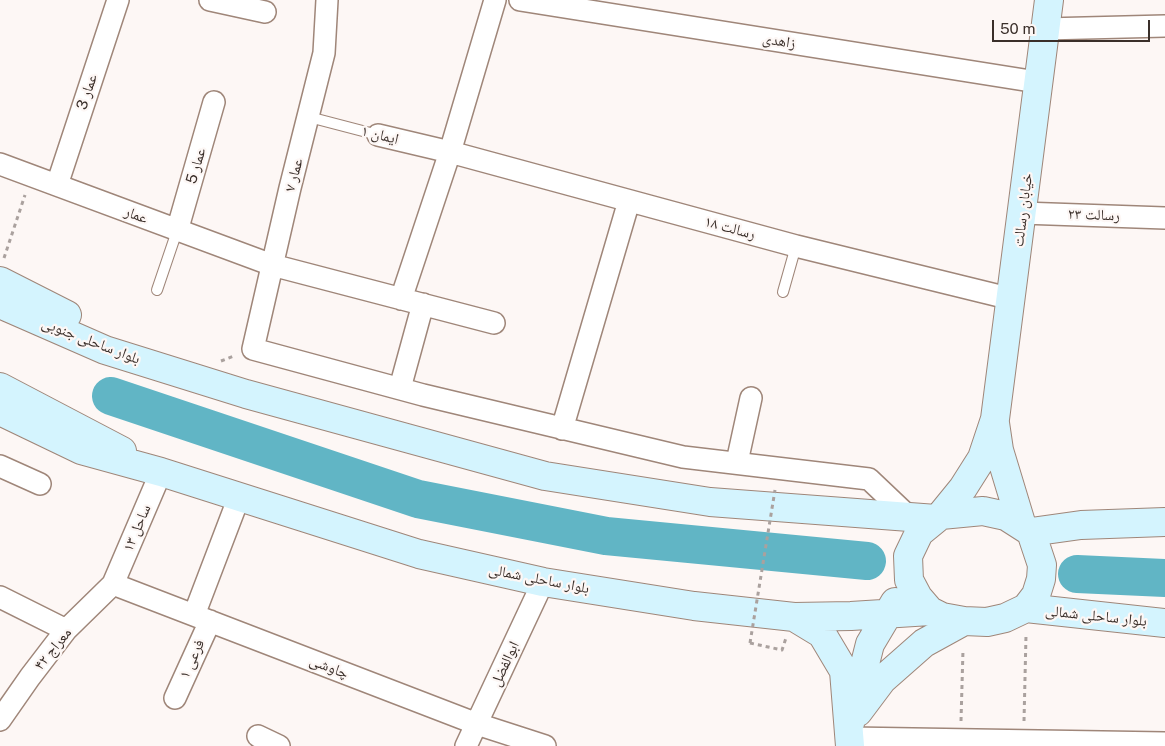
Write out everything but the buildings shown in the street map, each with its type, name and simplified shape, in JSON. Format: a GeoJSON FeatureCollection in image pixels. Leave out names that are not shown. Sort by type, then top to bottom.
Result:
{"type":"FeatureCollection","features":[{"type":"Feature","properties":{"kind":"main road","name":"خیابان رسالت"},"geometry":{"type":"LineString","coordinates":[[939,517],[963,488],[982,458],[995,419],[1012,299],[1048,0]]}},
{"type":"Feature","properties":{"kind":"main road"},"geometry":{"type":"LineString","coordinates":[[2,271],[184,374],[246,394],[545,476],[710,502],[865,515],[939,517],[983,511],[1006,516],[1026,529],[1039,551],[1041,579],[1036,595],[1026,608],[1005,618],[987,622],[964,621],[942,617],[930,611],[918,597],[909,580],[908,556],[919,533],[939,517]]}},
{"type":"Feature","properties":{"kind":"main road","name":"بلوار ساحلی جنوبی"},"geometry":{"type":"LineString","coordinates":[[0,304],[105,350],[184,374]]}},
{"type":"Feature","properties":{"kind":"main road"},"geometry":{"type":"LineString","coordinates":[[0,387],[70,422],[161,472]]}},
{"type":"Feature","properties":{"kind":"main road"},"geometry":{"type":"LineString","coordinates":[[3,419],[81,450],[161,472]]}},
{"type":"Feature","properties":{"kind":"main road","name":"خیابان رسالت"},"geometry":{"type":"LineString","coordinates":[[995,419],[999,450],[1026,529]]}},
{"type":"Feature","properties":{"kind":"main road","name":"بلوار ساحلی شمالی"},"geometry":{"type":"LineString","coordinates":[[161,472],[419,554],[543,582],[694,606],[794,616],[930,611]]}},
{"type":"Feature","properties":{"kind":"main road"},"geometry":{"type":"LineString","coordinates":[[1026,529],[1165,522]]}},
{"type":"Feature","properties":{"kind":"main road"},"geometry":{"type":"LineString","coordinates":[[850,736],[870,644],[909,580]]}},
{"type":"Feature","properties":{"kind":"main road","name":"بلوار ساحلی شمالی"},"geometry":{"type":"LineString","coordinates":[[1026,608],[1165,623]]}},
{"type":"Feature","properties":{"kind":"main road"},"geometry":{"type":"LineString","coordinates":[[794,616],[822,634],[844,672],[850,736]]}},
{"type":"Feature","properties":{"kind":"main road"},"geometry":{"type":"LineString","coordinates":[[850,736],[882,680],[924,643],[964,621]]}},
{"type":"Feature","properties":{"kind":"street","name":"عمار 3"},"geometry":{"type":"LineString","coordinates":[[57,185],[118,0]]}},
{"type":"Feature","properties":{"kind":"street"},"geometry":{"type":"LineString","coordinates":[[210,0],[265,12]]}},
{"type":"Feature","properties":{"kind":"street","name":"عمار ۷"},"geometry":{"type":"LineString","coordinates":[[327,0],[324,53],[272,266],[254,349],[400,388]]}},
{"type":"Feature","properties":{"kind":"street"},"geometry":{"type":"LineString","coordinates":[[401,299],[450,152],[495,0]]}},
{"type":"Feature","properties":{"kind":"street","name":"زاهدی"},"geometry":{"type":"LineString","coordinates":[[520,0],[1037,82]]}},
{"type":"Feature","properties":{"kind":"street"},"geometry":{"type":"LineString","coordinates":[[1045,29],[1165,26]]}},
{"type":"Feature","properties":{"kind":"street","name":"عمار 5"},"geometry":{"type":"LineString","coordinates":[[177,231],[214,102]]}},
{"type":"Feature","properties":{"kind":"street","name":"ایمان ۱"},"geometry":{"type":"LineString","coordinates":[[378,135],[450,152]]}},
{"type":"Feature","properties":{"kind":"street","name":"رسالت ۱۸"},"geometry":{"type":"LineString","coordinates":[[450,152],[796,246],[1012,299]]}},
{"type":"Feature","properties":{"kind":"street","name":"عمار"},"geometry":{"type":"LineString","coordinates":[[0,164],[272,266],[494,323]]}},
{"type":"Feature","properties":{"kind":"street"},"geometry":{"type":"LineString","coordinates":[[562,428],[629,201]]}},
{"type":"Feature","properties":{"kind":"street","name":"رسالت ۲۳"},"geometry":{"type":"LineString","coordinates":[[1022,213],[1165,218]]}},
{"type":"Feature","properties":{"kind":"street"},"geometry":{"type":"LineString","coordinates":[[423,304],[400,388],[684,457],[869,479],[908,516]]}},
{"type":"Feature","properties":{"kind":"street"},"geometry":{"type":"LineString","coordinates":[[738,462],[751,398]]}},
{"type":"Feature","properties":{"kind":"street"},"geometry":{"type":"LineString","coordinates":[[0,466],[40,484]]}},
{"type":"Feature","properties":{"kind":"street","name":"ساحل ۱۳"},"geometry":{"type":"LineString","coordinates":[[113,584],[161,472]]}},
{"type":"Feature","properties":{"kind":"street","name":"فرعی ۱"},"geometry":{"type":"LineString","coordinates":[[175,698],[239,497]]}},
{"type":"Feature","properties":{"kind":"street","name":"ابوالفضل"},"geometry":{"type":"LineString","coordinates":[[466,746],[543,582]]}},
{"type":"Feature","properties":{"kind":"street","name":"چاوشی"},"geometry":{"type":"LineString","coordinates":[[113,584],[477,724],[545,746]]}},
{"type":"Feature","properties":{"kind":"street","name":"معراج ۴۲"},"geometry":{"type":"LineString","coordinates":[[0,720],[66,630],[113,584]]}},
{"type":"Feature","properties":{"kind":"street"},"geometry":{"type":"LineString","coordinates":[[0,597],[66,630]]}},
{"type":"Feature","properties":{"kind":"street"},"geometry":{"type":"LineString","coordinates":[[258,736],[280,746]]}},
{"type":"Feature","properties":{"kind":"street"},"geometry":{"type":"LineString","coordinates":[[850,736],[1011,742],[1165,742]]}},
{"type":"Feature","properties":{"kind":"lane","name":"ایمان ۱"},"geometry":{"type":"LineString","coordinates":[[309,117],[378,135]]}},
{"type":"Feature","properties":{"kind":"lane"},"geometry":{"type":"LineString","coordinates":[[157,290],[177,231]]}},
{"type":"Feature","properties":{"kind":"lane"},"geometry":{"type":"LineString","coordinates":[[783,292],[796,246]]}},
{"type":"Feature","properties":{"kind":"path"},"geometry":{"type":"LineString","coordinates":[[2,271],[31,175]]}},
{"type":"Feature","properties":{"kind":"path"},"geometry":{"type":"LineString","coordinates":[[775,490],[750,643],[782,650]]}},
{"type":"Feature","properties":{"kind":"path"},"geometry":{"type":"LineString","coordinates":[[1011,742],[1026,608]]}},
{"type":"Feature","properties":{"kind":"path"},"geometry":{"type":"LineString","coordinates":[[961,739],[964,621]]}},
{"type":"Feature","properties":{"kind":"waterway"},"geometry":{"type":"LineString","coordinates":[[111,396],[418,499],[606,536],[867,561]]}},
{"type":"Feature","properties":{"kind":"waterway"},"geometry":{"type":"LineString","coordinates":[[1077,574],[1165,578]]}}]}
